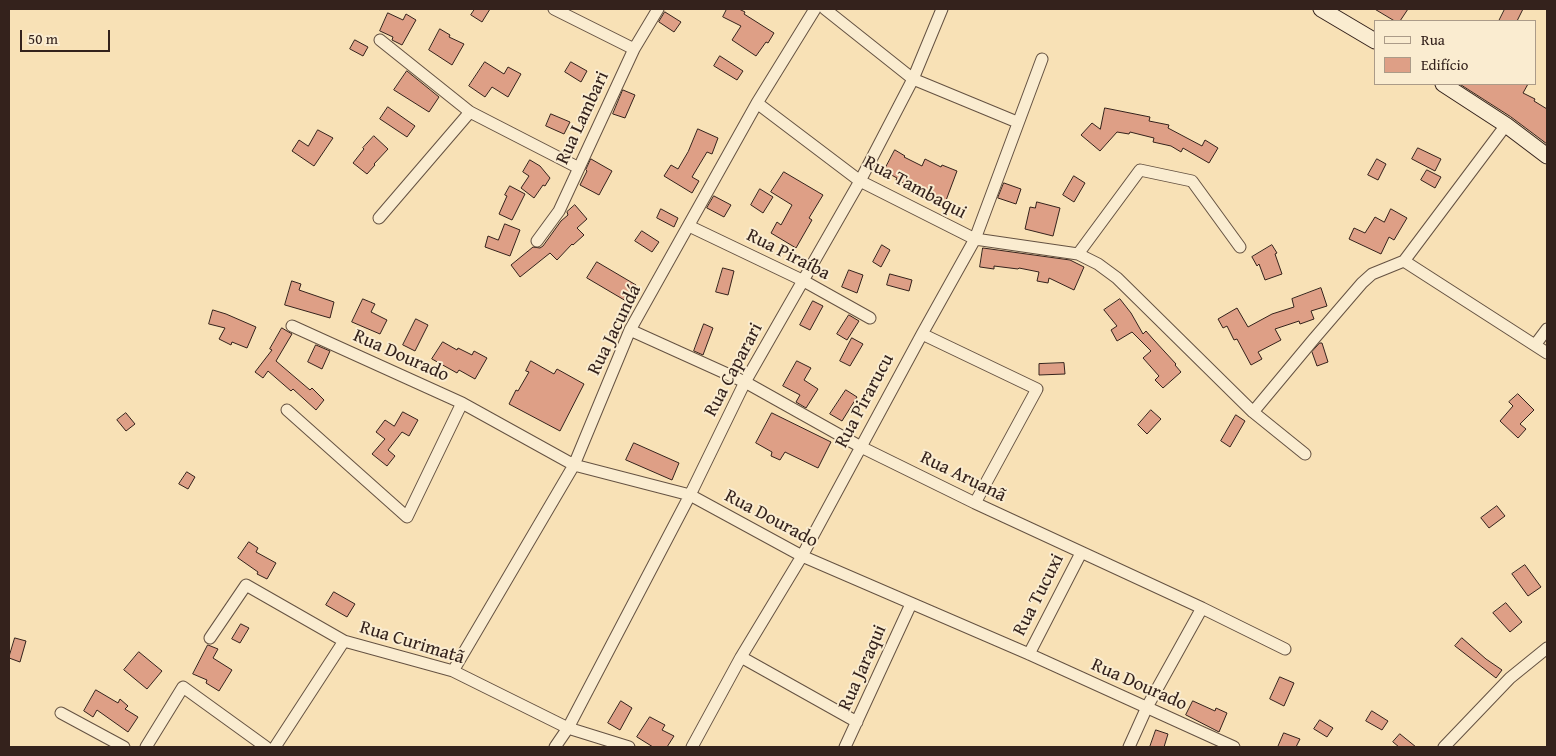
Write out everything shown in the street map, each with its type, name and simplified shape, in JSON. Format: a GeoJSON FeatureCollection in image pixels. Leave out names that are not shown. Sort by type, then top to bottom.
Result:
{"type":"FeatureCollection","features":[{"type":"Feature","properties":{"kind":"street"},"geometry":{"type":"LineString","coordinates":[[554,9],[634,49]]}},
{"type":"Feature","properties":{"kind":"street","name":"Rua Lambari"},"geometry":{"type":"LineString","coordinates":[[536,241],[559,211],[634,49],[658,9]]}},
{"type":"Feature","properties":{"kind":"street","name":"Rua Jacundá"},"geometry":{"type":"LineString","coordinates":[[453,671],[574,464],[630,330],[690,226],[757,103],[815,9]]}},
{"type":"Feature","properties":{"kind":"street"},"geometry":{"type":"LineString","coordinates":[[825,9],[913,79],[1017,122]]}},
{"type":"Feature","properties":{"kind":"street","name":"Rua Caparari"},"geometry":{"type":"LineString","coordinates":[[556,747],[568,728],[690,495],[745,382],[860,181],[913,79],[942,9]]}},
{"type":"Feature","properties":{"kind":"street"},"geometry":{"type":"LineString","coordinates":[[1321,9],[1374,40]]}},
{"type":"Feature","properties":{"kind":"street"},"geometry":{"type":"LineString","coordinates":[[380,40],[470,112],[579,168]]}},
{"type":"Feature","properties":{"kind":"street","name":"Rua Pirarucu"},"geometry":{"type":"LineString","coordinates":[[692,747],[741,657],[802,556],[975,240],[1017,122],[1042,59]]}},
{"type":"Feature","properties":{"kind":"street"},"geometry":{"type":"LineString","coordinates":[[1445,85],[1506,125],[1547,156]]}},
{"type":"Feature","properties":{"kind":"street","name":"Rua Tambaqui"},"geometry":{"type":"LineString","coordinates":[[757,103],[860,181],[975,240],[1078,254],[1098,264],[1117,278],[1253,412],[1306,454]]}},
{"type":"Feature","properties":{"kind":"street"},"geometry":{"type":"LineString","coordinates":[[379,218],[470,112]]}},
{"type":"Feature","properties":{"kind":"street"},"geometry":{"type":"LineString","coordinates":[[1253,412],[1348,298],[1372,274],[1404,260],[1506,125]]}},
{"type":"Feature","properties":{"kind":"street"},"geometry":{"type":"LineString","coordinates":[[1078,254],[1140,170],[1192,181],[1240,247]]}},
{"type":"Feature","properties":{"kind":"street","name":"Rua Piraíba"},"geometry":{"type":"LineString","coordinates":[[690,226],[802,280],[870,318]]}},
{"type":"Feature","properties":{"kind":"street"},"geometry":{"type":"LineString","coordinates":[[1404,260],[1547,353]]}},
{"type":"Feature","properties":{"kind":"street","name":"Rua Dourado"},"geometry":{"type":"LineString","coordinates":[[292,326],[462,403],[574,464],[690,495],[802,556],[1029,654],[1234,747]]}},
{"type":"Feature","properties":{"kind":"street"},"geometry":{"type":"LineString","coordinates":[[1535,345],[1547,329]]}},
{"type":"Feature","properties":{"kind":"street","name":"Rua Aruanã"},"geometry":{"type":"LineString","coordinates":[[630,330],[745,382],[861,447],[1285,649]]}},
{"type":"Feature","properties":{"kind":"street"},"geometry":{"type":"LineString","coordinates":[[922,334],[1037,389],[975,502]]}},
{"type":"Feature","properties":{"kind":"street"},"geometry":{"type":"LineString","coordinates":[[287,410],[407,517],[462,403]]}},
{"type":"Feature","properties":{"kind":"street","name":"Rua Tucuxi"},"geometry":{"type":"LineString","coordinates":[[1029,654],[1081,553]]}},
{"type":"Feature","properties":{"kind":"street","name":"Rua Curimatã"},"geometry":{"type":"LineString","coordinates":[[210,638],[246,585],[344,641],[453,671],[568,728],[629,747]]}},
{"type":"Feature","properties":{"kind":"street","name":"Rua Jaraqui"},"geometry":{"type":"LineString","coordinates":[[845,747],[912,604]]}},
{"type":"Feature","properties":{"kind":"street"},"geometry":{"type":"LineString","coordinates":[[1129,747],[1147,707],[1202,608]]}},
{"type":"Feature","properties":{"kind":"street"},"geometry":{"type":"LineString","coordinates":[[275,747],[344,641]]}},
{"type":"Feature","properties":{"kind":"street"},"geometry":{"type":"LineString","coordinates":[[1444,747],[1510,678],[1547,648]]}},
{"type":"Feature","properties":{"kind":"street"},"geometry":{"type":"LineString","coordinates":[[741,657],[858,722]]}},
{"type":"Feature","properties":{"kind":"street"},"geometry":{"type":"LineString","coordinates":[[146,747],[183,688],[266,747]]}},
{"type":"Feature","properties":{"kind":"street"},"geometry":{"type":"LineString","coordinates":[[61,713],[124,747]]}},
{"type":"Feature","properties":{"kind":"building"},"geometry":{"type":"Polygon","coordinates":[[[475,9],[490,9],[482,22],[471,15],[475,9]]]}},
{"type":"Feature","properties":{"kind":"building"},"geometry":{"type":"Polygon","coordinates":[[[727,9],[739,9],[745,12],[744,14],[774,33],[756,56],[732,40],[741,26],[723,17],[727,9]]]}},
{"type":"Feature","properties":{"kind":"building"},"geometry":{"type":"Polygon","coordinates":[[[1375,9],[1408,9],[1401,20],[1393,20],[1375,9]]]}},
{"type":"Feature","properties":{"kind":"building"},"geometry":{"type":"Polygon","coordinates":[[[1505,9],[1523,9],[1518,20],[1500,20],[1505,9]]]}},
{"type":"Feature","properties":{"kind":"building"},"geometry":{"type":"Polygon","coordinates":[[[665,12],[681,22],[674,32],[659,22],[665,12]]]}},
{"type":"Feature","properties":{"kind":"building"},"geometry":{"type":"Polygon","coordinates":[[[388,13],[403,20],[406,14],[416,20],[402,45],[392,40],[393,37],[380,31],[388,13]]]}},
{"type":"Feature","properties":{"kind":"building"},"geometry":{"type":"Polygon","coordinates":[[[440,29],[450,35],[449,37],[464,44],[452,65],[429,50],[440,29]]]}},
{"type":"Feature","properties":{"kind":"building"},"geometry":{"type":"Polygon","coordinates":[[[355,40],[368,47],[363,56],[350,49],[355,40]]]}},
{"type":"Feature","properties":{"kind":"building"},"geometry":{"type":"Polygon","coordinates":[[[720,56],[743,71],[737,80],[714,66],[720,56]]]}},
{"type":"Feature","properties":{"kind":"building"},"geometry":{"type":"Polygon","coordinates":[[[485,62],[504,74],[508,67],[521,74],[508,97],[492,87],[485,97],[469,86],[485,62]]]}},
{"type":"Feature","properties":{"kind":"building"},"geometry":{"type":"Polygon","coordinates":[[[571,62],[587,71],[581,82],[565,72],[571,62]]]}},
{"type":"Feature","properties":{"kind":"building"},"geometry":{"type":"Polygon","coordinates":[[[407,71],[439,97],[429,112],[394,90],[407,71]]]}},
{"type":"Feature","properties":{"kind":"building"},"geometry":{"type":"Polygon","coordinates":[[[1462,85],[1527,85],[1523,93],[1535,99],[1534,101],[1547,109],[1547,144],[1511,117],[1462,85]]]}},
{"type":"Feature","properties":{"kind":"building"},"geometry":{"type":"Polygon","coordinates":[[[623,90],[635,95],[625,118],[613,114],[623,90]]]}},
{"type":"Feature","properties":{"kind":"building"},"geometry":{"type":"Polygon","coordinates":[[[388,107],[415,126],[407,137],[380,119],[388,107]]]}},
{"type":"Feature","properties":{"kind":"building"},"geometry":{"type":"Polygon","coordinates":[[[1105,108],[1150,117],[1149,121],[1169,125],[1168,128],[1202,146],[1205,140],[1218,148],[1209,163],[1183,148],[1181,152],[1171,146],[1153,142],[1154,138],[1130,132],[1129,134],[1117,132],[1100,151],[1081,135],[1092,123],[1100,129],[1105,108]]]}},
{"type":"Feature","properties":{"kind":"building"},"geometry":{"type":"Polygon","coordinates":[[[551,114],[570,122],[564,134],[546,126],[551,114]]]}},
{"type":"Feature","properties":{"kind":"building"},"geometry":{"type":"Polygon","coordinates":[[[698,129],[718,138],[712,154],[707,152],[692,177],[699,181],[692,193],[664,176],[671,165],[678,169],[698,129]]]}},
{"type":"Feature","properties":{"kind":"building"},"geometry":{"type":"Polygon","coordinates":[[[318,130],[333,138],[314,166],[292,151],[299,140],[308,146],[318,130]]]}},
{"type":"Feature","properties":{"kind":"building"},"geometry":{"type":"Polygon","coordinates":[[[374,136],[388,149],[367,174],[353,163],[374,136]]]}},
{"type":"Feature","properties":{"kind":"building"},"geometry":{"type":"Polygon","coordinates":[[[1418,148],[1441,159],[1435,171],[1412,159],[1418,148]]]}},
{"type":"Feature","properties":{"kind":"building"},"geometry":{"type":"Polygon","coordinates":[[[895,150],[922,166],[925,159],[941,167],[942,165],[957,171],[945,203],[929,197],[930,194],[896,180],[897,178],[884,171],[895,150]]]}},
{"type":"Feature","properties":{"kind":"building"},"geometry":{"type":"Polygon","coordinates":[[[591,159],[612,171],[599,195],[580,185],[591,159]]]}},
{"type":"Feature","properties":{"kind":"building"},"geometry":{"type":"Polygon","coordinates":[[[1377,159],[1386,164],[1378,180],[1368,175],[1377,159]]]}},
{"type":"Feature","properties":{"kind":"building"},"geometry":{"type":"Polygon","coordinates":[[[530,160],[540,166],[550,178],[534,198],[521,188],[529,176],[523,172],[530,160]]]}},
{"type":"Feature","properties":{"kind":"building"},"geometry":{"type":"Polygon","coordinates":[[[1427,170],[1441,177],[1435,188],[1421,180],[1427,170]]]}},
{"type":"Feature","properties":{"kind":"building"},"geometry":{"type":"Polygon","coordinates":[[[784,172],[823,195],[809,218],[812,220],[796,248],[771,233],[777,222],[781,225],[792,205],[771,192],[784,172]]]}},
{"type":"Feature","properties":{"kind":"building"},"geometry":{"type":"Polygon","coordinates":[[[1074,176],[1085,183],[1074,202],[1063,195],[1074,176]]]}},
{"type":"Feature","properties":{"kind":"building"},"geometry":{"type":"Polygon","coordinates":[[[1004,183],[1021,189],[1016,204],[998,198],[1004,183]]]}},
{"type":"Feature","properties":{"kind":"building"},"geometry":{"type":"Polygon","coordinates":[[[510,186],[525,194],[512,220],[499,214],[510,186]]]}},
{"type":"Feature","properties":{"kind":"building"},"geometry":{"type":"Polygon","coordinates":[[[760,189],[773,197],[763,213],[751,205],[760,189]]]}},
{"type":"Feature","properties":{"kind":"building"},"geometry":{"type":"Polygon","coordinates":[[[714,196],[731,205],[724,217],[707,208],[714,196]]]}},
{"type":"Feature","properties":{"kind":"building"},"geometry":{"type":"Polygon","coordinates":[[[1037,202],[1060,208],[1053,236],[1025,229],[1030,207],[1035,208],[1037,202]]]}},
{"type":"Feature","properties":{"kind":"building"},"geometry":{"type":"Polygon","coordinates":[[[575,205],[587,219],[577,228],[584,235],[572,244],[557,260],[550,253],[520,277],[511,265],[533,247],[540,248],[543,246],[561,221],[568,215],[567,212],[575,205]]]}},
{"type":"Feature","properties":{"kind":"building"},"geometry":{"type":"Polygon","coordinates":[[[661,209],[678,218],[674,227],[657,218],[661,209]]]}},
{"type":"Feature","properties":{"kind":"building"},"geometry":{"type":"Polygon","coordinates":[[[1391,209],[1407,218],[1394,240],[1389,237],[1381,254],[1349,239],[1354,228],[1365,233],[1375,217],[1384,222],[1391,209]]]}},
{"type":"Feature","properties":{"kind":"building"},"geometry":{"type":"Polygon","coordinates":[[[505,224],[520,230],[510,256],[485,247],[488,236],[498,240],[505,224]]]}},
{"type":"Feature","properties":{"kind":"building"},"geometry":{"type":"Polygon","coordinates":[[[642,231],[659,242],[652,252],[635,241],[642,231]]]}},
{"type":"Feature","properties":{"kind":"building"},"geometry":{"type":"Polygon","coordinates":[[[882,245],[890,250],[881,267],[873,262],[882,245]]]}},
{"type":"Feature","properties":{"kind":"building"},"geometry":{"type":"Polygon","coordinates":[[[1272,245],[1277,253],[1275,254],[1282,274],[1265,280],[1259,264],[1257,266],[1252,257],[1272,245]]]}},
{"type":"Feature","properties":{"kind":"building"},"geometry":{"type":"Polygon","coordinates":[[[983,248],[1070,260],[1084,267],[1074,290],[1049,278],[1048,283],[1037,281],[1039,272],[1019,268],[994,266],[994,269],[980,267],[983,248]]]}},
{"type":"Feature","properties":{"kind":"building"},"geometry":{"type":"Polygon","coordinates":[[[597,262],[636,285],[626,301],[587,278],[597,262]]]}},
{"type":"Feature","properties":{"kind":"building"},"geometry":{"type":"Polygon","coordinates":[[[723,268],[734,271],[728,295],[716,292],[723,268]]]}},
{"type":"Feature","properties":{"kind":"building"},"geometry":{"type":"Polygon","coordinates":[[[849,270],[863,275],[857,293],[842,287],[849,270]]]}},
{"type":"Feature","properties":{"kind":"building"},"geometry":{"type":"Polygon","coordinates":[[[890,274],[912,280],[909,291],[887,285],[890,274]]]}},
{"type":"Feature","properties":{"kind":"building"},"geometry":{"type":"Polygon","coordinates":[[[292,281],[301,284],[299,290],[334,302],[330,318],[285,305],[292,281]]]}},
{"type":"Feature","properties":{"kind":"building"},"geometry":{"type":"Polygon","coordinates":[[[1321,288],[1327,306],[1311,311],[1314,319],[1300,324],[1299,321],[1275,329],[1281,340],[1258,352],[1262,359],[1251,365],[1237,339],[1234,340],[1227,326],[1223,328],[1218,319],[1237,308],[1248,327],[1272,314],[1294,307],[1292,299],[1321,288]]]}},
{"type":"Feature","properties":{"kind":"building"},"geometry":{"type":"Polygon","coordinates":[[[363,299],[375,304],[371,312],[387,320],[380,334],[352,322],[363,299]]]}},
{"type":"Feature","properties":{"kind":"building"},"geometry":{"type":"Polygon","coordinates":[[[1120,299],[1131,313],[1143,334],[1146,331],[1181,372],[1163,388],[1155,380],[1159,376],[1143,358],[1151,351],[1132,332],[1117,341],[1111,330],[1117,326],[1104,310],[1120,299]]]}},
{"type":"Feature","properties":{"kind":"building"},"geometry":{"type":"Polygon","coordinates":[[[813,301],[823,306],[810,330],[800,325],[813,301]]]}},
{"type":"Feature","properties":{"kind":"building"},"geometry":{"type":"Polygon","coordinates":[[[213,310],[256,327],[247,348],[232,342],[231,345],[219,339],[225,328],[209,324],[213,310]]]}},
{"type":"Feature","properties":{"kind":"building"},"geometry":{"type":"Polygon","coordinates":[[[849,315],[859,321],[847,340],[837,334],[849,315]]]}},
{"type":"Feature","properties":{"kind":"building"},"geometry":{"type":"Polygon","coordinates":[[[416,319],[428,325],[415,351],[403,345],[416,319]]]}},
{"type":"Feature","properties":{"kind":"building"},"geometry":{"type":"Polygon","coordinates":[[[704,324],[713,328],[703,355],[694,351],[704,324]]]}},
{"type":"Feature","properties":{"kind":"building"},"geometry":{"type":"Polygon","coordinates":[[[282,328],[292,334],[276,361],[310,390],[312,388],[324,400],[316,410],[293,389],[291,391],[268,371],[263,378],[255,372],[272,350],[270,349],[282,328]]]}},
{"type":"Feature","properties":{"kind":"building"},"geometry":{"type":"Polygon","coordinates":[[[852,338],[863,344],[850,366],[840,361],[852,338]]]}},
{"type":"Feature","properties":{"kind":"building"},"geometry":{"type":"Polygon","coordinates":[[[443,342],[457,350],[458,348],[472,355],[474,351],[487,358],[475,379],[459,370],[457,373],[432,359],[443,342]]]}},
{"type":"Feature","properties":{"kind":"building"},"geometry":{"type":"Polygon","coordinates":[[[1322,343],[1328,362],[1317,366],[1312,352],[1322,343]]]}},
{"type":"Feature","properties":{"kind":"building"},"geometry":{"type":"Polygon","coordinates":[[[316,345],[330,351],[322,369],[308,362],[316,345]]]}},
{"type":"Feature","properties":{"kind":"building"},"geometry":{"type":"Polygon","coordinates":[[[531,361],[554,374],[557,369],[584,384],[560,431],[509,404],[529,372],[526,371],[531,361]]]}},
{"type":"Feature","properties":{"kind":"building"},"geometry":{"type":"Polygon","coordinates":[[[797,361],[811,368],[804,380],[818,389],[806,408],[796,402],[800,395],[783,386],[797,361]]]}},
{"type":"Feature","properties":{"kind":"building"},"geometry":{"type":"Polygon","coordinates":[[[1064,363],[1065,374],[1039,375],[1039,364],[1064,363]]]}},
{"type":"Feature","properties":{"kind":"building"},"geometry":{"type":"Polygon","coordinates":[[[846,390],[857,397],[842,421],[830,414],[846,390]]]}},
{"type":"Feature","properties":{"kind":"building"},"geometry":{"type":"Polygon","coordinates":[[[1518,394],[1534,410],[1520,424],[1526,429],[1518,438],[1500,421],[1513,406],[1509,402],[1518,394]]]}},
{"type":"Feature","properties":{"kind":"building"},"geometry":{"type":"Polygon","coordinates":[[[1151,410],[1161,419],[1147,434],[1138,425],[1151,410]]]}},
{"type":"Feature","properties":{"kind":"building"},"geometry":{"type":"Polygon","coordinates":[[[403,412],[418,420],[409,436],[402,432],[388,450],[395,456],[387,466],[372,454],[385,439],[376,432],[385,420],[394,426],[403,412]]]}},
{"type":"Feature","properties":{"kind":"building"},"geometry":{"type":"Polygon","coordinates":[[[126,413],[135,424],[126,431],[117,420],[126,413]]]}},
{"type":"Feature","properties":{"kind":"building"},"geometry":{"type":"Polygon","coordinates":[[[772,413],[831,442],[818,468],[785,452],[780,460],[771,456],[772,452],[756,443],[772,413]]]}},
{"type":"Feature","properties":{"kind":"building"},"geometry":{"type":"Polygon","coordinates":[[[1236,415],[1245,421],[1230,447],[1221,441],[1236,415]]]}},
{"type":"Feature","properties":{"kind":"building"},"geometry":{"type":"Polygon","coordinates":[[[634,443],[679,463],[672,480],[626,460],[634,443]]]}},
{"type":"Feature","properties":{"kind":"building"},"geometry":{"type":"Polygon","coordinates":[[[187,472],[195,477],[188,489],[179,484],[187,472]]]}},
{"type":"Feature","properties":{"kind":"building"},"geometry":{"type":"Polygon","coordinates":[[[1497,506],[1505,516],[1489,528],[1481,518],[1497,506]]]}},
{"type":"Feature","properties":{"kind":"building"},"geometry":{"type":"Polygon","coordinates":[[[249,542],[258,548],[256,552],[276,563],[267,579],[257,574],[258,572],[238,558],[249,542]]]}},
{"type":"Feature","properties":{"kind":"building"},"geometry":{"type":"Polygon","coordinates":[[[1525,565],[1541,587],[1528,596],[1512,574],[1525,565]]]}},
{"type":"Feature","properties":{"kind":"building"},"geometry":{"type":"Polygon","coordinates":[[[334,592],[355,604],[347,617],[326,605],[334,592]]]}},
{"type":"Feature","properties":{"kind":"building"},"geometry":{"type":"Polygon","coordinates":[[[1506,603],[1522,622],[1510,632],[1493,613],[1506,603]]]}},
{"type":"Feature","properties":{"kind":"building"},"geometry":{"type":"Polygon","coordinates":[[[241,624],[249,628],[240,643],[232,639],[241,624]]]}},
{"type":"Feature","properties":{"kind":"building"},"geometry":{"type":"Polygon","coordinates":[[[15,638],[26,641],[20,662],[9,658],[15,638]]]}},
{"type":"Feature","properties":{"kind":"building"},"geometry":{"type":"Polygon","coordinates":[[[1462,638],[1502,670],[1496,678],[1455,646],[1462,638]]]}},
{"type":"Feature","properties":{"kind":"building"},"geometry":{"type":"Polygon","coordinates":[[[208,645],[218,649],[213,658],[232,670],[219,691],[206,683],[207,680],[193,674],[208,645]]]}},
{"type":"Feature","properties":{"kind":"building"},"geometry":{"type":"Polygon","coordinates":[[[139,652],[162,671],[147,689],[124,670],[139,652]]]}},
{"type":"Feature","properties":{"kind":"building"},"geometry":{"type":"Polygon","coordinates":[[[1280,677],[1294,683],[1284,706],[1270,699],[1280,677]]]}},
{"type":"Feature","properties":{"kind":"building"},"geometry":{"type":"Polygon","coordinates":[[[96,690],[118,703],[120,699],[128,706],[125,709],[138,717],[128,732],[97,710],[93,717],[84,711],[96,690]]]}},
{"type":"Feature","properties":{"kind":"building"},"geometry":{"type":"Polygon","coordinates":[[[621,701],[632,708],[620,730],[608,723],[621,701]]]}},
{"type":"Feature","properties":{"kind":"building"},"geometry":{"type":"Polygon","coordinates":[[[1193,701],[1215,711],[1216,708],[1227,713],[1219,732],[1186,715],[1193,701]]]}},
{"type":"Feature","properties":{"kind":"building"},"geometry":{"type":"Polygon","coordinates":[[[1372,711],[1388,721],[1382,730],[1366,721],[1372,711]]]}},
{"type":"Feature","properties":{"kind":"building"},"geometry":{"type":"Polygon","coordinates":[[[650,717],[665,725],[662,730],[674,736],[667,747],[653,747],[637,737],[650,717]]]}},
{"type":"Feature","properties":{"kind":"building"},"geometry":{"type":"Polygon","coordinates":[[[1320,720],[1333,728],[1327,737],[1314,729],[1320,720]]]}},
{"type":"Feature","properties":{"kind":"building"},"geometry":{"type":"Polygon","coordinates":[[[1156,730],[1168,734],[1164,747],[1150,747],[1156,730]]]}},
{"type":"Feature","properties":{"kind":"building"},"geometry":{"type":"Polygon","coordinates":[[[1284,733],[1300,739],[1296,747],[1278,747],[1284,733]]]}},
{"type":"Feature","properties":{"kind":"building"},"geometry":{"type":"Polygon","coordinates":[[[1400,734],[1416,747],[1399,747],[1393,742],[1400,734]]]}}]}
